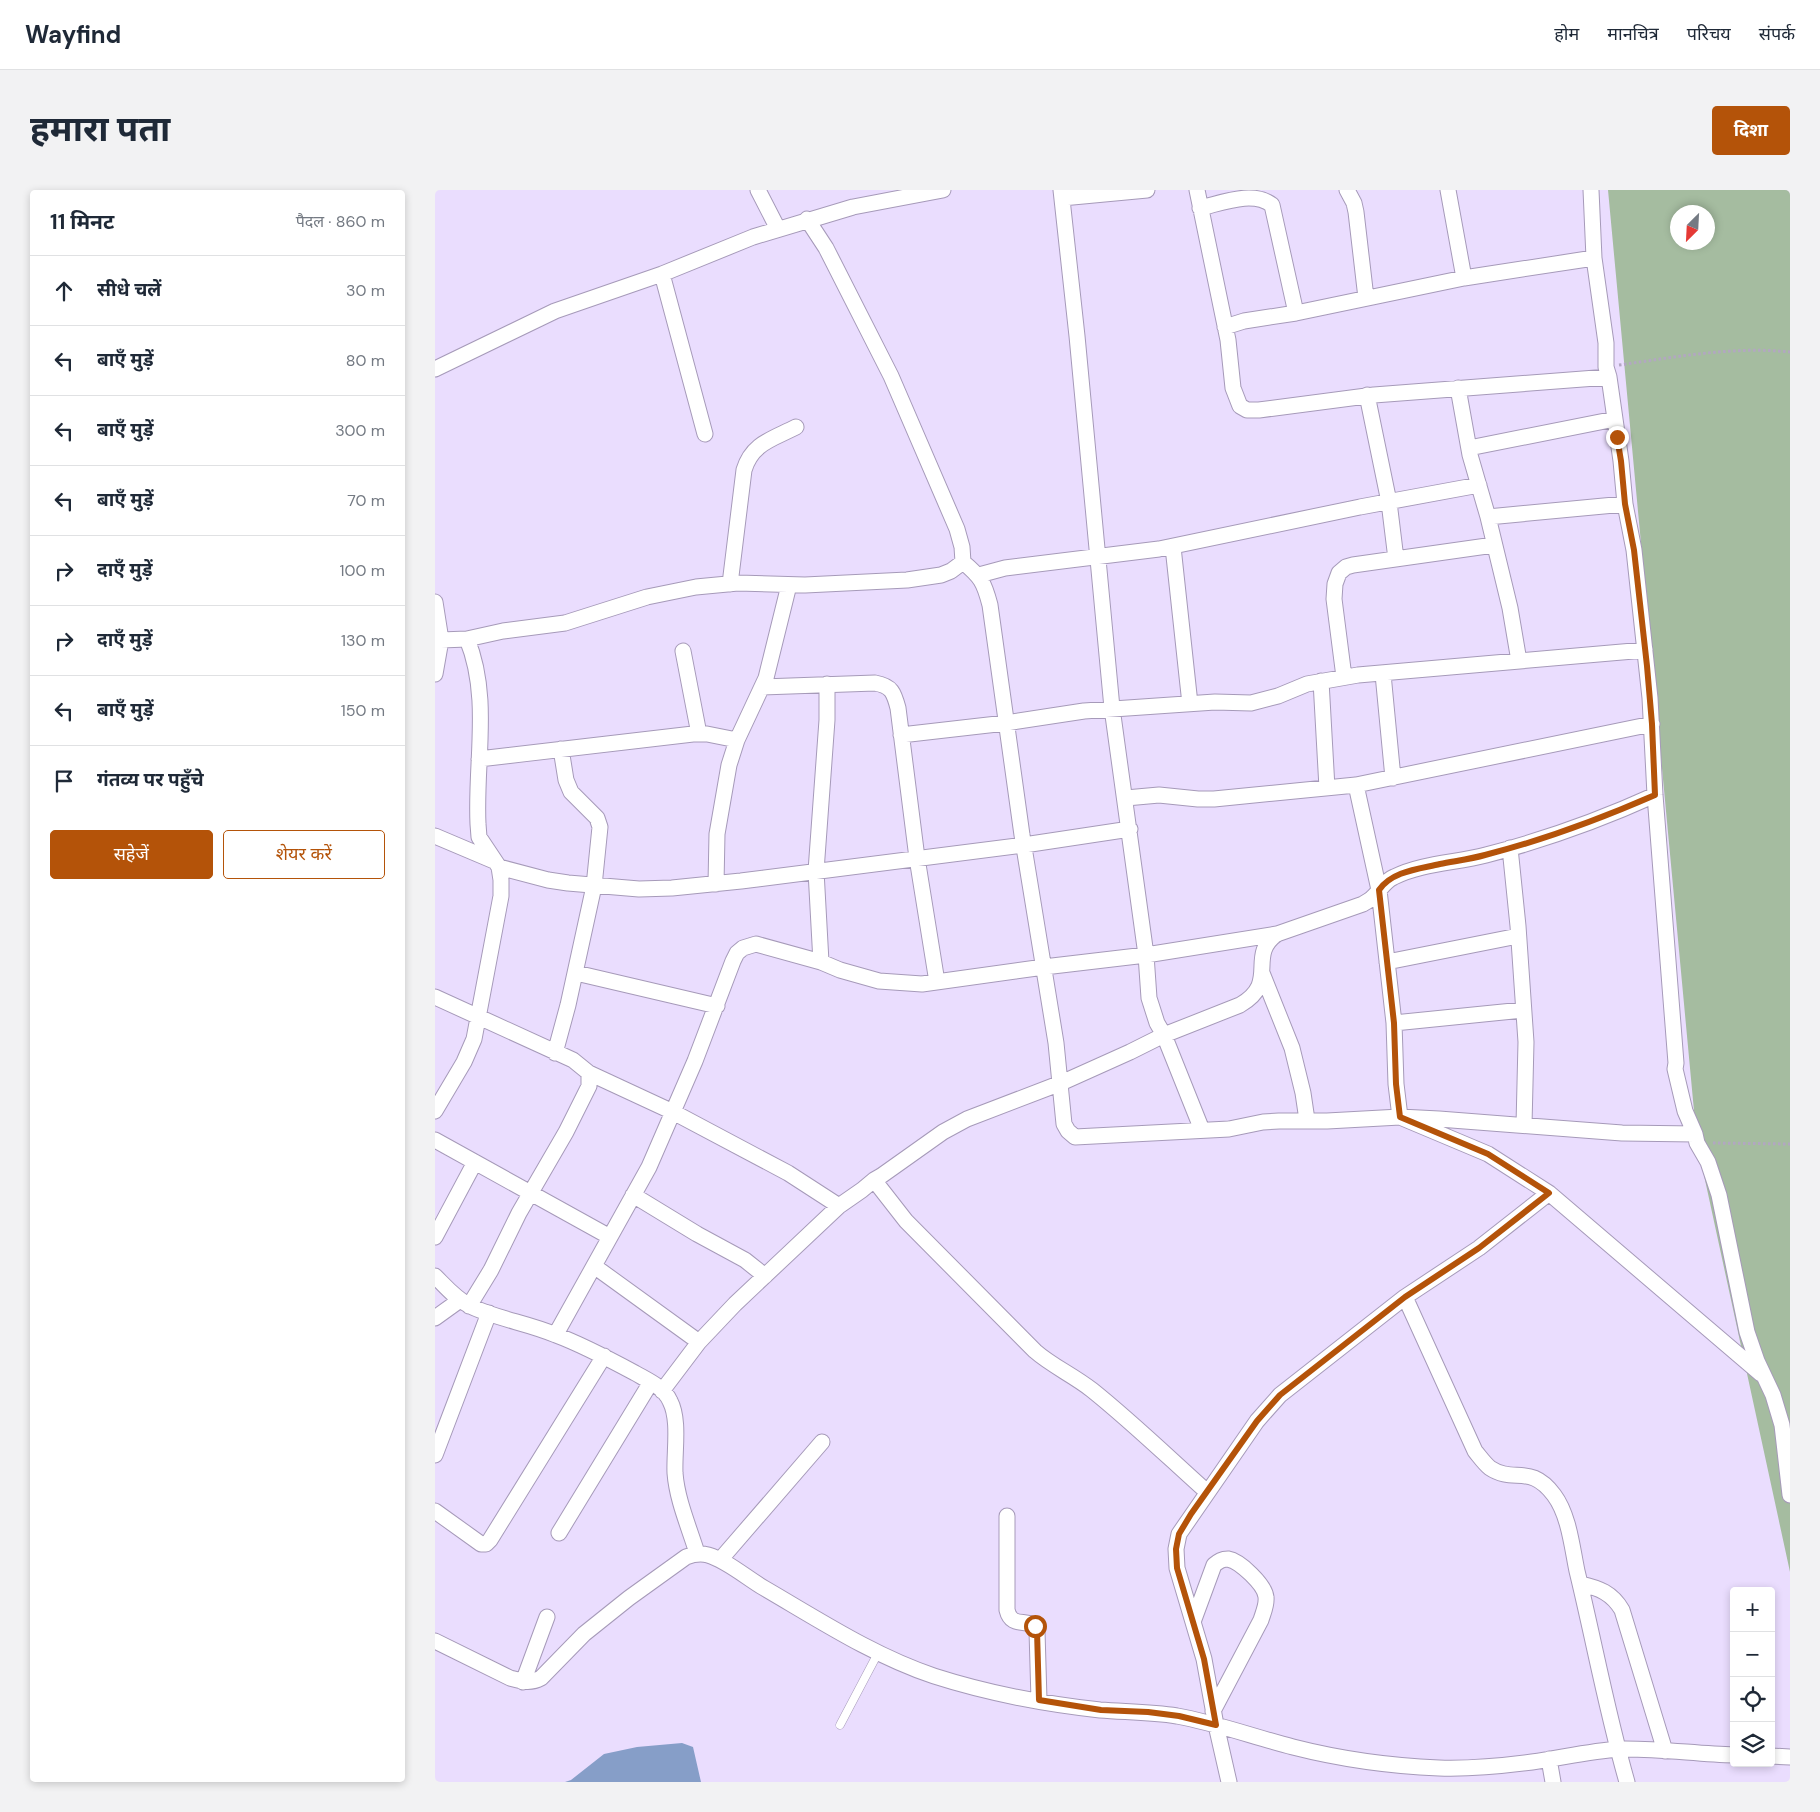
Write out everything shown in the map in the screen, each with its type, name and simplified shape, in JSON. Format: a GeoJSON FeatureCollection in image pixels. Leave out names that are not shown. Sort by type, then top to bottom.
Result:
{"type":"FeatureCollection","features":[{"type":"Feature","properties":{"kind":"street"},"geometry":{"type":"LineString","coordinates":[[759,190],[778,229]]}},
{"type":"Feature","properties":{"kind":"street"},"geometry":{"type":"LineString","coordinates":[[435,369],[555,311],[662,274],[753,237],[807,219],[853,207],[943,190]]}},
{"type":"Feature","properties":{"kind":"street"},"geometry":{"type":"LineString","coordinates":[[1147,190],[1062,194],[1112,708],[1130,829],[1146,955],[1149,998],[1157,1023],[1164,1035],[1202,1130]]}},
{"type":"Feature","properties":{"kind":"street"},"geometry":{"type":"LineString","coordinates":[[1197,190],[1225,327],[1233,388],[1239,406],[1247,410],[1608,372]]}},
{"type":"Feature","properties":{"kind":"street"},"geometry":{"type":"LineString","coordinates":[[1347,190],[1354,203],[1356,212],[1366,298]]}},
{"type":"Feature","properties":{"kind":"street"},"geometry":{"type":"LineString","coordinates":[[1448,190],[1465,278]]}},
{"type":"Feature","properties":{"kind":"street"},"geometry":{"type":"LineString","coordinates":[[1591,190],[1594,258],[1625,504],[1634,550],[1645,650],[1652,724],[1655,795],[1676,1063],[1675,1070],[1685,1111],[1714,1178],[1747,1332],[1757,1361],[1766,1378],[1782,1425],[1790,1495]]}},
{"type":"Feature","properties":{"kind":"street"},"geometry":{"type":"LineString","coordinates":[[1201,208],[1243,198],[1265,199],[1272,205],[1296,312]]}},
{"type":"Feature","properties":{"kind":"street"},"geometry":{"type":"LineString","coordinates":[[807,219],[827,248],[891,376],[957,529],[962,547],[963,562],[979,576],[985,586],[990,605],[1024,845],[1044,967],[1061,1083],[1064,1124],[1068,1131],[1075,1137],[1229,1129],[1263,1122],[1400,1117],[1696,1138]]}},
{"type":"Feature","properties":{"kind":"street"},"geometry":{"type":"LineString","coordinates":[[1225,327],[1261,318],[1465,278],[1594,258]]}},
{"type":"Feature","properties":{"kind":"street"},"geometry":{"type":"LineString","coordinates":[[662,274],[705,434]]}},
{"type":"Feature","properties":{"kind":"street"},"geometry":{"type":"LineString","coordinates":[[1458,388],[1469,448],[1489,517],[1510,608],[1519,661]]}},
{"type":"Feature","properties":{"kind":"street"},"geometry":{"type":"LineString","coordinates":[[1367,396],[1389,502],[1396,559]]}},
{"type":"Feature","properties":{"kind":"street"},"geometry":{"type":"LineString","coordinates":[[1469,448],[1615,419]]}},
{"type":"Feature","properties":{"kind":"street"},"geometry":{"type":"LineString","coordinates":[[730,584],[748,459],[758,446],[796,427]]}},
{"type":"Feature","properties":{"kind":"street"},"geometry":{"type":"LineString","coordinates":[[979,576],[1005,568],[1173,546],[1389,502],[1479,486]]}},
{"type":"Feature","properties":{"kind":"street"},"geometry":{"type":"LineString","coordinates":[[1489,517],[1625,504]]}},
{"type":"Feature","properties":{"kind":"street"},"geometry":{"type":"LineString","coordinates":[[1344,677],[1334,599],[1335,584],[1339,573],[1353,564],[1494,545]]}},
{"type":"Feature","properties":{"kind":"street"},"geometry":{"type":"LineString","coordinates":[[1173,546],[1190,704]]}},
{"type":"Feature","properties":{"kind":"street"},"geometry":{"type":"LineString","coordinates":[[441,640],[467,639],[503,631],[565,623],[647,597],[696,587],[730,584],[789,585],[907,580],[941,575],[951,571],[963,562]]}},
{"type":"Feature","properties":{"kind":"street"},"geometry":{"type":"LineString","coordinates":[[715,884],[717,834],[723,791],[737,740],[763,687],[773,655],[789,585]]}},
{"type":"Feature","properties":{"kind":"street"},"geometry":{"type":"LineString","coordinates":[[435,602],[441,640],[435,674]]}},
{"type":"Feature","properties":{"kind":"street"},"geometry":{"type":"LineString","coordinates":[[435,1111],[463,1062],[473,1040],[501,896],[501,880],[496,864],[479,837],[477,803],[480,700],[477,667],[467,639]]}},
{"type":"Feature","properties":{"kind":"street"},"geometry":{"type":"LineString","coordinates":[[683,650],[699,734]]}},
{"type":"Feature","properties":{"kind":"street"},"geometry":{"type":"LineString","coordinates":[[901,735],[1112,708],[1251,703],[1321,681],[1344,677],[1645,650]]}},
{"type":"Feature","properties":{"kind":"street"},"geometry":{"type":"LineString","coordinates":[[1383,674],[1393,778]]}},
{"type":"Feature","properties":{"kind":"street"},"geometry":{"type":"LineString","coordinates":[[1321,681],[1327,788]]}},
{"type":"Feature","properties":{"kind":"street"},"geometry":{"type":"LineString","coordinates":[[763,687],[875,683],[885,684],[891,689],[896,699],[917,858],[937,982]]}},
{"type":"Feature","properties":{"kind":"street"},"geometry":{"type":"LineString","coordinates":[[821,962],[816,871],[827,720],[827,684]]}},
{"type":"Feature","properties":{"kind":"street"},"geometry":{"type":"LineString","coordinates":[[1126,798],[1159,795],[1214,799],[1356,784],[1652,724]]}},
{"type":"Feature","properties":{"kind":"street"},"geometry":{"type":"LineString","coordinates":[[479,759],[662,736],[699,734],[737,740]]}},
{"type":"Feature","properties":{"kind":"street"},"geometry":{"type":"LineString","coordinates":[[555,1053],[576,973],[594,886],[600,827],[597,818],[571,792],[565,780],[561,749]]}},
{"type":"Feature","properties":{"kind":"street"},"geometry":{"type":"LineString","coordinates":[[1356,784],[1379,890],[1394,1023],[1396,1084],[1400,1117]]}},
{"type":"Feature","properties":{"kind":"street"},"geometry":{"type":"LineString","coordinates":[[555,1334],[649,1167],[717,1006],[733,961],[737,953],[743,948],[756,944],[821,962],[879,982],[923,984],[1146,955],[1277,934],[1363,904],[1373,898],[1391,878],[1408,871],[1484,856],[1510,848],[1618,812],[1655,795]]}},
{"type":"Feature","properties":{"kind":"street"},"geometry":{"type":"LineString","coordinates":[[435,836],[496,864],[548,880],[594,886],[658,889],[715,884],[1024,845],[1130,829]]}},
{"type":"Feature","properties":{"kind":"street"},"geometry":{"type":"LineString","coordinates":[[1510,848],[1526,1042],[1524,1125]]}},
{"type":"Feature","properties":{"kind":"street"},"geometry":{"type":"LineString","coordinates":[[559,1533],[657,1386],[735,1304],[839,1206],[943,1132],[967,1118],[1061,1083],[1164,1035],[1224,1012],[1251,999],[1261,984],[1264,946],[1269,939],[1277,934]]}},
{"type":"Feature","properties":{"kind":"street"},"geometry":{"type":"LineString","coordinates":[[1387,962],[1518,936]]}},
{"type":"Feature","properties":{"kind":"street"},"geometry":{"type":"LineString","coordinates":[[576,973],[717,1006]]}},
{"type":"Feature","properties":{"kind":"street"},"geometry":{"type":"LineString","coordinates":[[1262,973],[1292,1048],[1303,1093],[1307,1120]]}},
{"type":"Feature","properties":{"kind":"street"},"geometry":{"type":"LineString","coordinates":[[435,997],[573,1060],[589,1073],[673,1112],[788,1173],[839,1206]]}},
{"type":"Feature","properties":{"kind":"street"},"geometry":{"type":"LineString","coordinates":[[1394,1023],[1523,1010]]}},
{"type":"Feature","properties":{"kind":"street"},"geometry":{"type":"LineString","coordinates":[[435,1318],[465,1303],[491,1270],[589,1086],[589,1073]]}},
{"type":"Feature","properties":{"kind":"street"},"geometry":{"type":"LineString","coordinates":[[1400,1117],[1488,1154],[1549,1193],[1766,1378]]}},
{"type":"Feature","properties":{"kind":"street"},"geometry":{"type":"LineString","coordinates":[[435,1140],[610,1237]]}},
{"type":"Feature","properties":{"kind":"street"},"geometry":{"type":"LineString","coordinates":[[435,1237],[475,1162]]}},
{"type":"Feature","properties":{"kind":"street"},"geometry":{"type":"LineString","coordinates":[[874,1180],[906,1221],[1035,1351],[1051,1364],[1091,1389],[1207,1492]]}},
{"type":"Feature","properties":{"kind":"street"},"geometry":{"type":"LineString","coordinates":[[1229,1782],[1204,1659],[1177,1568],[1176,1549],[1179,1534],[1257,1421],[1280,1395],[1405,1297],[1479,1248],[1549,1193]]}},
{"type":"Feature","properties":{"kind":"street"},"geometry":{"type":"LineString","coordinates":[[633,1195],[697,1234],[745,1260],[765,1276]]}},
{"type":"Feature","properties":{"kind":"street"},"geometry":{"type":"LineString","coordinates":[[594,1266],[699,1342]]}},
{"type":"Feature","properties":{"kind":"street"},"geometry":{"type":"LineString","coordinates":[[435,1276],[465,1303],[489,1314],[555,1334],[604,1356],[657,1386],[671,1401],[675,1417],[675,1474],[681,1505],[697,1553]]}},
{"type":"Feature","properties":{"kind":"street"},"geometry":{"type":"LineString","coordinates":[[1405,1297],[1475,1451],[1482,1461],[1491,1469],[1502,1473],[1532,1476],[1544,1482],[1555,1496],[1565,1520],[1627,1782]]}},
{"type":"Feature","properties":{"kind":"street"},"geometry":{"type":"LineString","coordinates":[[435,1455],[489,1314]]}},
{"type":"Feature","properties":{"kind":"street"},"geometry":{"type":"LineString","coordinates":[[435,1511],[481,1544],[486,1544],[604,1356]]}},
{"type":"Feature","properties":{"kind":"street"},"geometry":{"type":"LineString","coordinates":[[720,1560],[821,1442]]}},
{"type":"Feature","properties":{"kind":"street"},"geometry":{"type":"LineString","coordinates":[[1007,1516],[1008,1616],[1017,1622],[1035,1626],[1037,1631],[1039,1700]]}},
{"type":"Feature","properties":{"kind":"street"},"geometry":{"type":"LineString","coordinates":[[435,1641],[510,1678],[523,1682],[534,1682],[541,1678],[584,1634],[629,1598],[686,1556],[697,1553],[720,1560],[779,1597],[878,1653],[933,1675],[980,1689],[1101,1710],[1215,1718],[1297,1748],[1378,1762],[1455,1768],[1512,1764],[1618,1749],[1730,1755]]}},
{"type":"Feature","properties":{"kind":"street"},"geometry":{"type":"LineString","coordinates":[[1193,1622],[1214,1565],[1221,1560],[1230,1559],[1238,1563],[1262,1585],[1266,1596],[1261,1620],[1215,1718]]}},
{"type":"Feature","properties":{"kind":"street"},"geometry":{"type":"LineString","coordinates":[[1581,1584],[1597,1588],[1608,1594],[1616,1600],[1622,1610],[1665,1751]]}},
{"type":"Feature","properties":{"kind":"street"},"geometry":{"type":"LineString","coordinates":[[523,1682],[547,1617]]}},
{"type":"Feature","properties":{"kind":"street"},"geometry":{"type":"LineString","coordinates":[[1775,1756],[1790,1757]]}},
{"type":"Feature","properties":{"kind":"street"},"geometry":{"type":"LineString","coordinates":[[1549,1759],[1553,1782]]}},
{"type":"Feature","properties":{"kind":"lane"},"geometry":{"type":"LineString","coordinates":[[840,1724],[878,1653]]}},
{"type":"Feature","properties":{"kind":"path"},"geometry":{"type":"LineString","coordinates":[[1608,372],[1687,355],[1737,350],[1790,352]]}},
{"type":"Feature","properties":{"kind":"path"},"geometry":{"type":"LineString","coordinates":[[1696,1138],[1790,1144]]}},
{"type":"Feature","properties":{"kind":"green space"},"geometry":{"type":"Polygon","coordinates":[[[1608,190],[1790,190],[1790,1572],[1697,1143],[1608,190]]]}},
{"type":"Feature","properties":{"kind":"water"},"geometry":{"type":"Polygon","coordinates":[[[682,1743],[693,1747],[701,1782],[565,1782],[571,1780],[604,1754],[637,1747],[682,1743]]]}},
{"type":"Feature","properties":{"kind":"route"},"geometry":{"type":"LineString","coordinates":[[1035,1626],[1037,1631],[1039,1700],[1101,1710],[1148,1712],[1179,1716],[1216,1725],[1204,1659],[1177,1568],[1176,1549],[1179,1534],[1191,1514],[1257,1421],[1280,1395],[1405,1297],[1479,1248],[1549,1193],[1488,1154],[1400,1117],[1397,1103],[1394,1023],[1379,890],[1391,878],[1408,871],[1484,856],[1540,839],[1618,812],[1655,795],[1647,666],[1634,550],[1625,504],[1617,437]]}}]}
